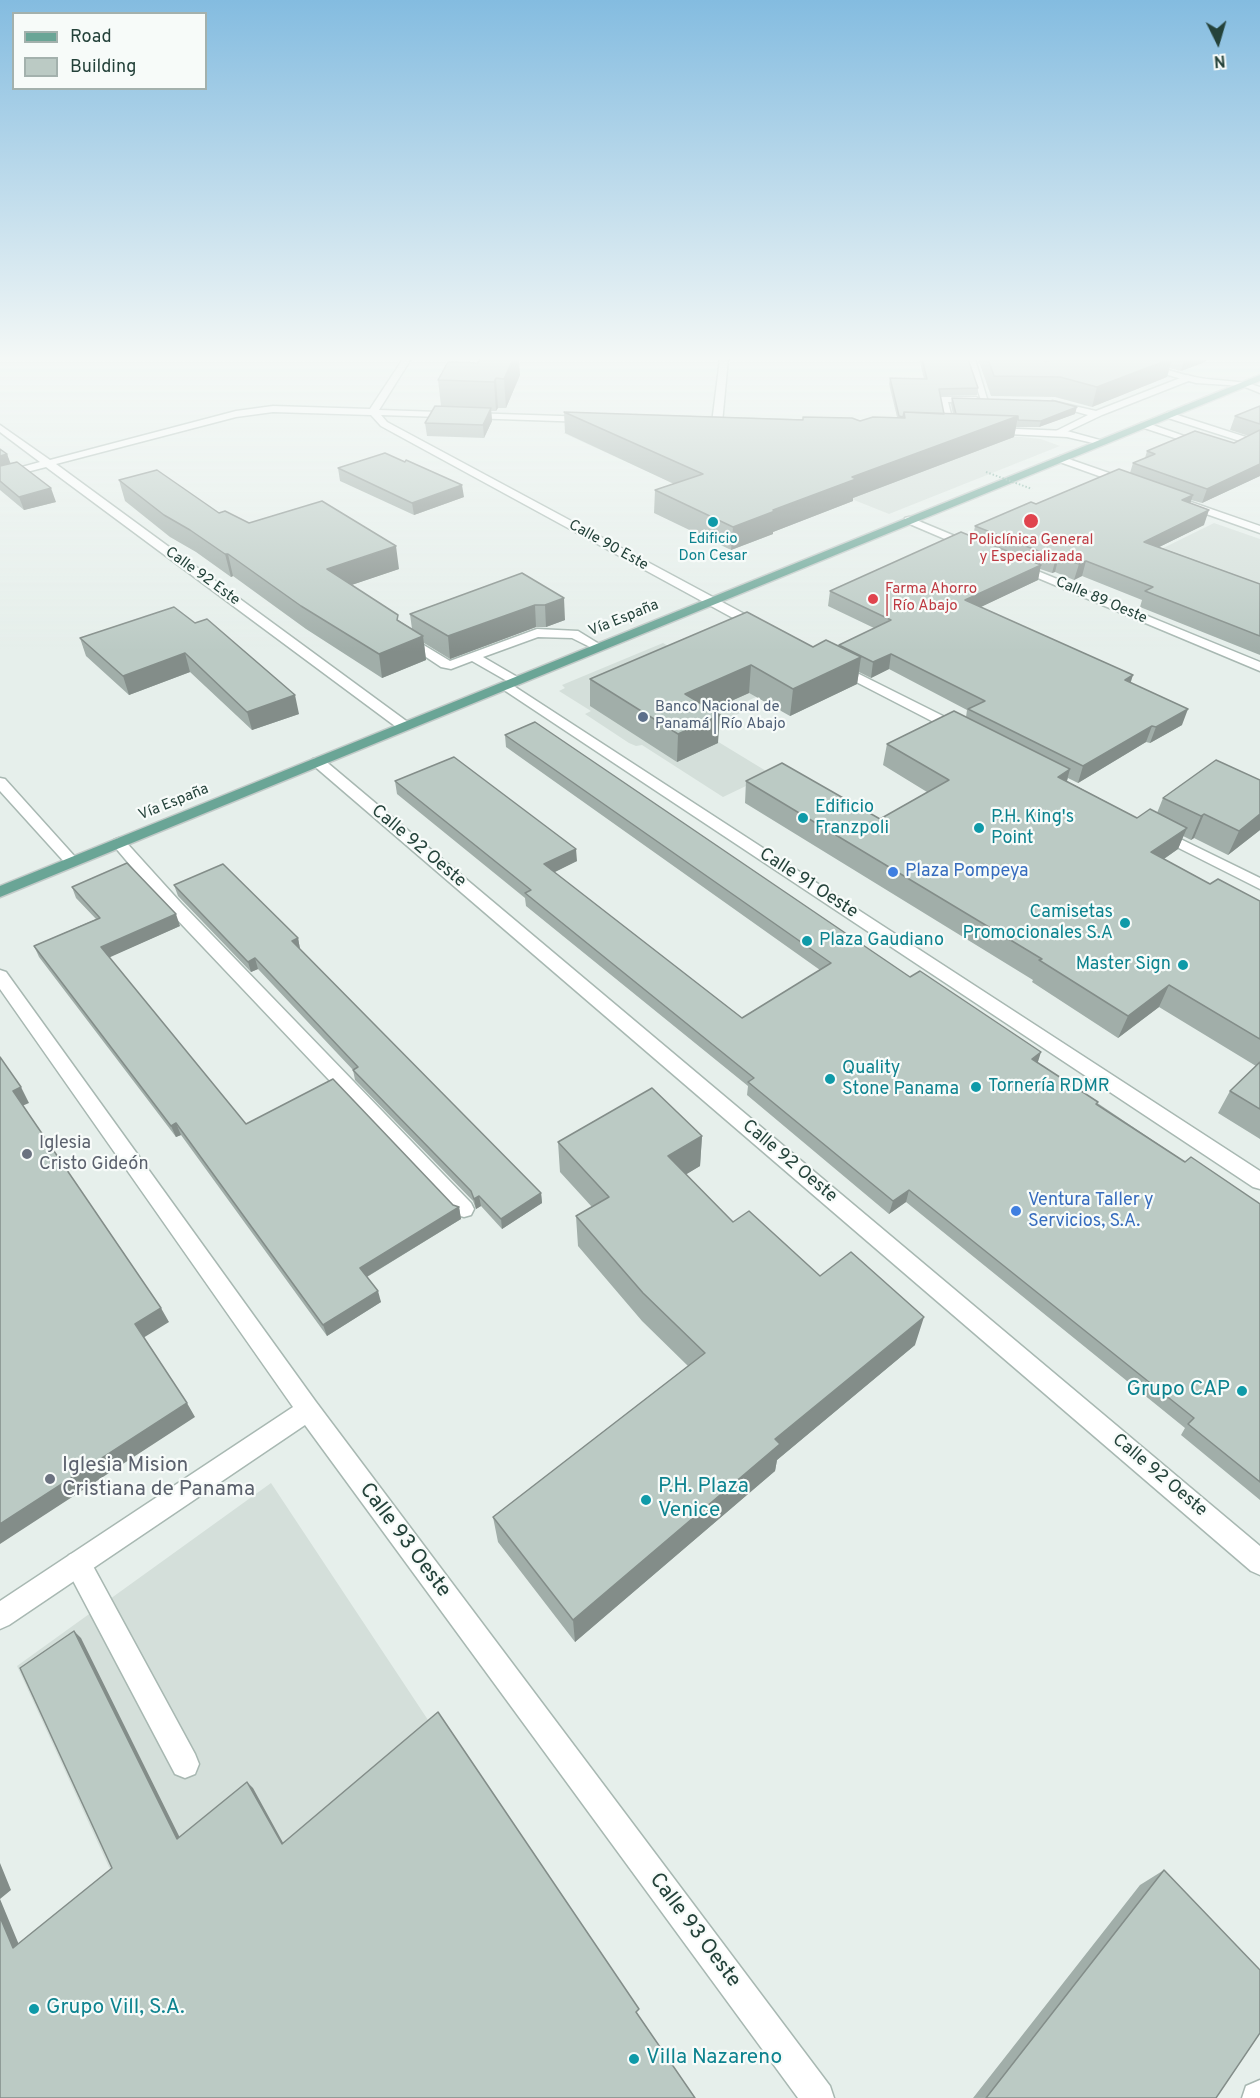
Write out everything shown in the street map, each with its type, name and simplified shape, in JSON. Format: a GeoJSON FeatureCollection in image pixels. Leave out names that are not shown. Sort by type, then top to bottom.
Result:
{"type":"FeatureCollection","features":[{"type":"Feature","properties":{"kind":"main road","name":"Vía España"},"geometry":{"type":"LineString","coordinates":[[0,892],[1065,457]]}},
{"type":"Feature","properties":{"kind":"street","name":"Calle 92 Este"},"geometry":{"type":"LineString","coordinates":[[41,457],[404,726]]}},
{"type":"Feature","properties":{"kind":"street"},"geometry":{"type":"LineString","coordinates":[[0,476],[68,457]]}},
{"type":"Feature","properties":{"kind":"street","name":"Calle 90 Este"},"geometry":{"type":"LineString","coordinates":[[444,457],[711,603],[775,635]]}},
{"type":"Feature","properties":{"kind":"street"},"geometry":{"type":"LineString","coordinates":[[1060,459],[1138,487]]}},
{"type":"Feature","properties":{"kind":"street"},"geometry":{"type":"LineString","coordinates":[[1171,498],[1260,530]]}},
{"type":"Feature","properties":{"kind":"street"},"geometry":{"type":"LineString","coordinates":[[909,520],[986,553]]}},
{"type":"Feature","properties":{"kind":"street","name":"Calle 89 Oeste"},"geometry":{"type":"LineString","coordinates":[[1008,562],[1260,667]]}},
{"type":"Feature","properties":{"kind":"street"},"geometry":{"type":"LineString","coordinates":[[408,641],[445,664],[457,664],[475,658],[537,633],[574,634],[598,647]]}},
{"type":"Feature","properties":{"kind":"street","name":"Calle 91 Oeste"},"geometry":{"type":"LineString","coordinates":[[475,658],[1260,1181]]}},
{"type":"Feature","properties":{"kind":"street"},"geometry":{"type":"LineString","coordinates":[[827,662],[972,736]]}},
{"type":"Feature","properties":{"kind":"street","name":"Calle 92 Oeste"},"geometry":{"type":"LineString","coordinates":[[318,762],[1260,1562]]}},
{"type":"Feature","properties":{"kind":"street"},"geometry":{"type":"LineString","coordinates":[[0,782],[72,862]]}},
{"type":"Feature","properties":{"kind":"street"},"geometry":{"type":"LineString","coordinates":[[1147,826],[1260,884]]}},
{"type":"Feature","properties":{"kind":"street"},"geometry":{"type":"LineString","coordinates":[[119,843],[175,907],[464,1209]]}},
{"type":"Feature","properties":{"kind":"street","name":"Calle 93 Oeste"},"geometry":{"type":"LineString","coordinates":[[0,976],[308,1410],[818,2098]]}},
{"type":"Feature","properties":{"kind":"street"},"geometry":{"type":"LineString","coordinates":[[0,1616],[308,1410]]}},
{"type":"Feature","properties":{"kind":"street"},"geometry":{"type":"LineString","coordinates":[[78,1564],[185,1764]]}},
{"type":"Feature","properties":{"kind":"path"},"geometry":{"type":"LineString","coordinates":[[987,472],[1032,489]]}},
{"type":"Feature","properties":{"kind":"shaded area"},"geometry":{"type":"Polygon","coordinates":[[[615,457],[1033,457],[889,514],[779,470],[703,497],[615,457]]]}},
{"type":"Feature","properties":{"kind":"shaded area"},"geometry":{"type":"Polygon","coordinates":[[[1214,523],[1260,539],[1260,602],[1143,558],[1214,523]]]}},
{"type":"Feature","properties":{"kind":"shaded area"},"geometry":{"type":"Polygon","coordinates":[[[663,643],[756,697],[745,702],[752,707],[702,732],[771,774],[723,797],[642,745],[636,746],[629,743],[585,714],[591,711],[559,691],[565,688],[562,685],[663,643]]]}},
{"type":"Feature","properties":{"kind":"shaded area"},"geometry":{"type":"Polygon","coordinates":[[[271,1483],[432,1726],[151,1959],[17,1666],[271,1483]]]}},
{"type":"Feature","properties":{"kind":"building"},"geometry":{"type":"Polygon","coordinates":[[[373,457],[394,457],[405,462],[406,460],[462,485],[412,503],[338,468],[373,457]]]}},
{"type":"Feature","properties":{"kind":"building"},"geometry":{"type":"Polygon","coordinates":[[[665,457],[907,457],[852,477],[856,479],[733,527],[655,490],[703,474],[665,457]]]}},
{"type":"Feature","properties":{"kind":"building"},"geometry":{"type":"Polygon","coordinates":[[[1148,457],[1260,457],[1260,464],[1207,489],[1133,463],[1148,457]]]}},
{"type":"Feature","properties":{"kind":"building"},"geometry":{"type":"Polygon","coordinates":[[[17,462],[51,488],[19,497],[0,481],[0,466],[17,462]]]}},
{"type":"Feature","properties":{"kind":"building"},"geometry":{"type":"Polygon","coordinates":[[[1119,469],[1193,495],[1182,500],[1209,510],[1144,542],[1260,584],[1260,636],[1145,591],[1153,587],[1086,561],[1079,564],[1059,556],[1056,558],[975,526],[1031,502],[1036,504],[1119,469]]]}},
{"type":"Feature","properties":{"kind":"building"},"geometry":{"type":"Polygon","coordinates":[[[157,470],[219,513],[225,511],[249,523],[322,501],[396,546],[327,569],[398,615],[397,620],[423,636],[379,654],[301,606],[228,554],[164,515],[119,480],[157,470]]]}},
{"type":"Feature","properties":{"kind":"building"},"geometry":{"type":"Polygon","coordinates":[[[961,532],[1041,565],[965,600],[1133,675],[1125,680],[1188,709],[1156,727],[1152,726],[1083,766],[968,709],[985,701],[891,654],[873,662],[839,645],[891,620],[830,591],[961,532]]]}},
{"type":"Feature","properties":{"kind":"building"},"geometry":{"type":"Polygon","coordinates":[[[522,573],[564,598],[545,605],[535,605],[448,636],[410,614],[522,573]]]}},
{"type":"Feature","properties":{"kind":"building"},"geometry":{"type":"Polygon","coordinates":[[[174,607],[195,623],[207,619],[295,695],[247,712],[185,653],[123,676],[80,638],[174,607]]]}},
{"type":"Feature","properties":{"kind":"building"},"geometry":{"type":"Polygon","coordinates":[[[747,612],[813,647],[826,640],[861,657],[793,689],[751,665],[685,694],[720,715],[678,734],[590,679],[747,612]]]}},
{"type":"Feature","properties":{"kind":"building"},"geometry":{"type":"Polygon","coordinates":[[[954,711],[1070,769],[1058,777],[1137,818],[1150,809],[1187,828],[1151,852],[1210,884],[1218,879],[1260,901],[1260,1039],[1169,985],[1128,1016],[1039,960],[1042,959],[746,781],[782,763],[880,819],[949,780],[887,744],[954,711]]]}},
{"type":"Feature","properties":{"kind":"building"},"geometry":{"type":"Polygon","coordinates":[[[535,722],[910,977],[920,971],[1041,1052],[1032,1059],[1098,1102],[1096,1104],[1185,1162],[1191,1157],[1260,1204],[1260,1482],[1188,1424],[1194,1418],[909,1190],[893,1201],[748,1082],[754,1078],[525,893],[531,890],[395,781],[454,757],[576,849],[544,864],[742,1018],[831,963],[505,735],[535,722]]]}},
{"type":"Feature","properties":{"kind":"building"},"geometry":{"type":"Polygon","coordinates":[[[1216,760],[1260,780],[1260,814],[1239,831],[1163,798],[1216,760]]]}},
{"type":"Feature","properties":{"kind":"building"},"geometry":{"type":"Polygon","coordinates":[[[127,863],[176,914],[101,947],[246,1124],[333,1079],[453,1205],[459,1207],[360,1268],[378,1291],[323,1325],[176,1123],[171,1126],[34,946],[100,918],[72,887],[127,863]]]}},
{"type":"Feature","properties":{"kind":"building"},"geometry":{"type":"Polygon","coordinates":[[[223,864],[298,938],[292,941],[541,1193],[501,1219],[479,1196],[474,1199],[471,1191],[353,1070],[358,1067],[255,958],[248,962],[174,885],[223,864]]]}},
{"type":"Feature","properties":{"kind":"building"},"geometry":{"type":"Polygon","coordinates":[[[0,1057],[21,1087],[13,1091],[161,1308],[135,1324],[187,1403],[0,1524],[0,1057]]]}},
{"type":"Feature","properties":{"kind":"building"},"geometry":{"type":"Polygon","coordinates":[[[1260,1062],[1260,1109],[1230,1091],[1260,1062]]]}},
{"type":"Feature","properties":{"kind":"building"},"geometry":{"type":"Polygon","coordinates":[[[652,1088],[702,1136],[668,1156],[733,1222],[749,1211],[820,1276],[851,1252],[924,1317],[775,1439],[780,1444],[573,1620],[493,1517],[705,1353],[643,1293],[576,1216],[609,1197],[558,1142],[652,1088]]]}},
{"type":"Feature","properties":{"kind":"building"},"geometry":{"type":"Polygon","coordinates":[[[74,1631],[177,1839],[247,1782],[282,1844],[438,1712],[639,2009],[636,2012],[695,2098],[0,2098],[0,1917],[13,1948],[112,1868],[20,1668],[74,1631]]]}},
{"type":"Feature","properties":{"kind":"building"},"geometry":{"type":"Polygon","coordinates":[[[1164,1870],[1260,1970],[1260,2033],[1216,2098],[986,2098],[1164,1870]]]}},
{"type":"Feature","properties":{"kind":"place","name":"Policlínica General y Especializada"},"geometry":{"type":"Point","coordinates":[1031,521]}},
{"type":"Feature","properties":{"kind":"place","name":"Edificio Don Cesar"},"geometry":{"type":"Point","coordinates":[713,522]}},
{"type":"Feature","properties":{"kind":"place","name":"Farma Ahorro | Río Abajo"},"geometry":{"type":"Point","coordinates":[873,599]}},
{"type":"Feature","properties":{"kind":"place","name":"Banco Nacional de Panamá | Río Abajo"},"geometry":{"type":"Point","coordinates":[643,717]}},
{"type":"Feature","properties":{"kind":"place","name":"Edificio Franzpoli"},"geometry":{"type":"Point","coordinates":[803,818]}},
{"type":"Feature","properties":{"kind":"place","name":"P.H. King's Point"},"geometry":{"type":"Point","coordinates":[979,828]}},
{"type":"Feature","properties":{"kind":"place","name":"Plaza Pompeya"},"geometry":{"type":"Point","coordinates":[893,872]}},
{"type":"Feature","properties":{"kind":"place","name":"Camisetas Promocionales S.A"},"geometry":{"type":"Point","coordinates":[1125,923]}},
{"type":"Feature","properties":{"kind":"place","name":"Plaza Gaudiano"},"geometry":{"type":"Point","coordinates":[807,941]}},
{"type":"Feature","properties":{"kind":"place","name":"Master Sign"},"geometry":{"type":"Point","coordinates":[1183,965]}},
{"type":"Feature","properties":{"kind":"place","name":"Quality Stone Panama"},"geometry":{"type":"Point","coordinates":[830,1079]}},
{"type":"Feature","properties":{"kind":"place","name":"Tornería RDMR"},"geometry":{"type":"Point","coordinates":[976,1087]}},
{"type":"Feature","properties":{"kind":"place","name":"Iglesia Cristo Gideón"},"geometry":{"type":"Point","coordinates":[27,1154]}},
{"type":"Feature","properties":{"kind":"place","name":"Ventura Taller y Servicios, S.A."},"geometry":{"type":"Point","coordinates":[1016,1211]}},
{"type":"Feature","properties":{"kind":"place","name":"Grupo CAP"},"geometry":{"type":"Point","coordinates":[1242,1391]}},
{"type":"Feature","properties":{"kind":"place","name":"Iglesia Mision Cristiana de Panama"},"geometry":{"type":"Point","coordinates":[50,1479]}},
{"type":"Feature","properties":{"kind":"place","name":"P.H. Plaza Venice"},"geometry":{"type":"Point","coordinates":[646,1500]}},
{"type":"Feature","properties":{"kind":"place","name":"Grupo Vill, S.A."},"geometry":{"type":"Point","coordinates":[34,2009]}},
{"type":"Feature","properties":{"kind":"place","name":"Villa Nazareno"},"geometry":{"type":"Point","coordinates":[634,2059]}}]}
